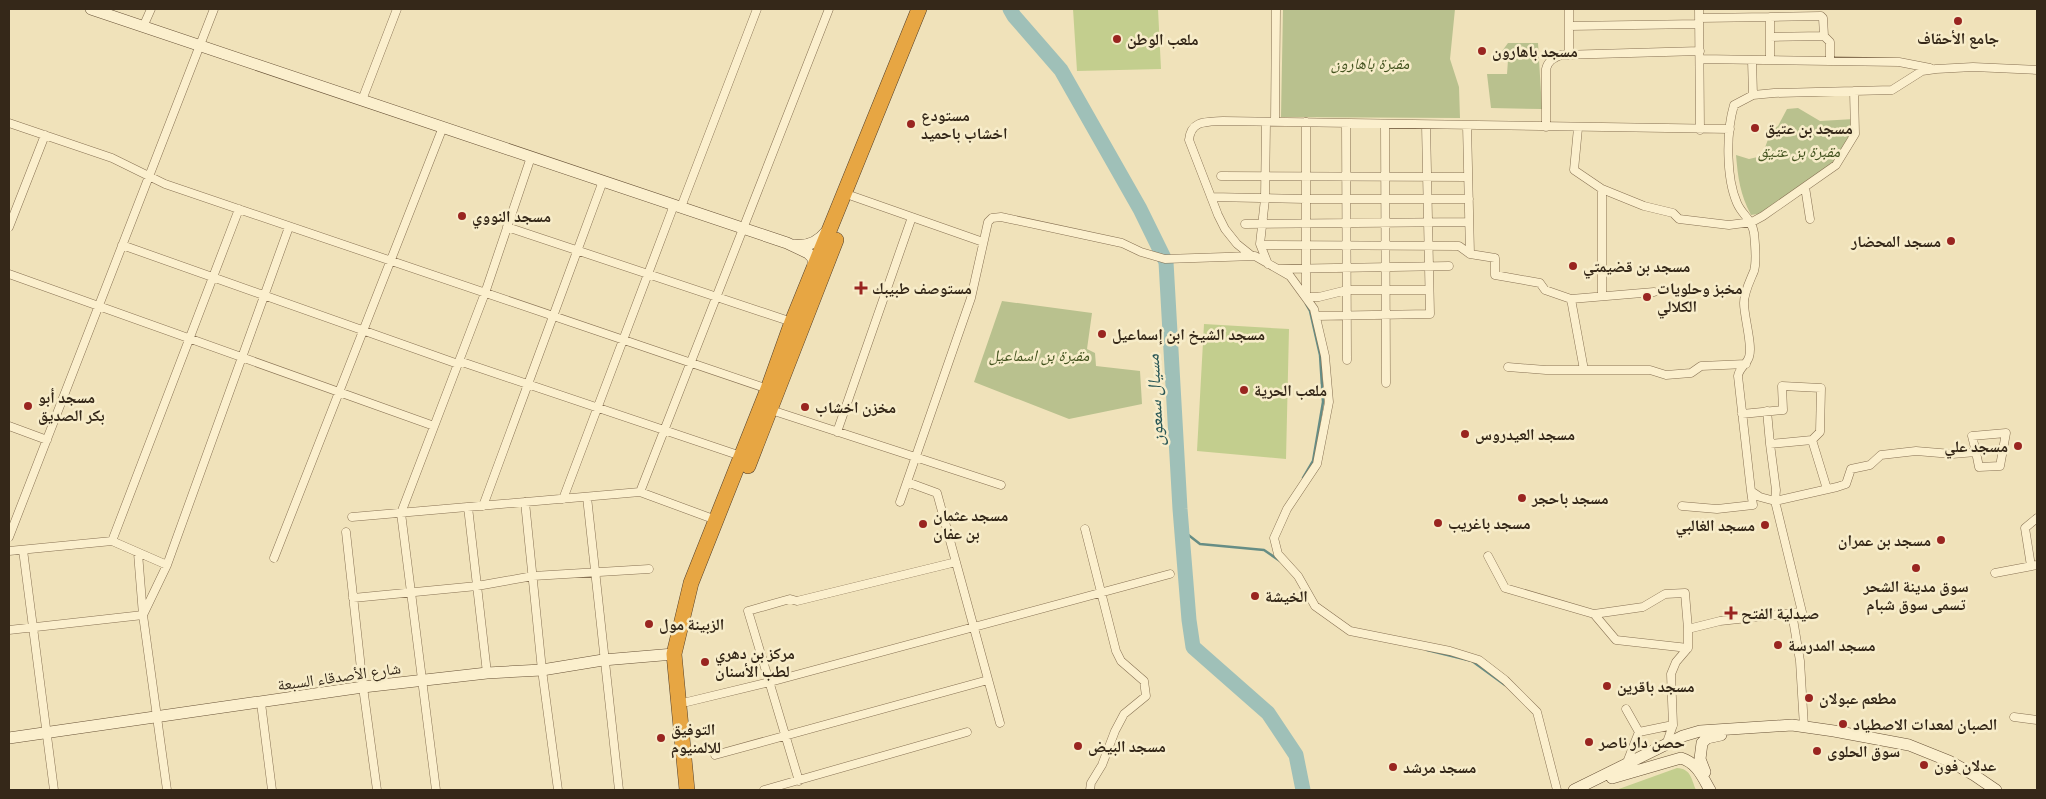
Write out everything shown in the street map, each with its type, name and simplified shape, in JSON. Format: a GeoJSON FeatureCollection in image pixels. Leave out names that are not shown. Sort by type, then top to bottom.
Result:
{"type":"FeatureCollection","features":[{"type":"Feature","properties":{"kind":"highway"},"geometry":{"type":"LineString","coordinates":[[697,790],[683,653],[699,590],[792,322],[919,9]]}},
{"type":"Feature","properties":{"kind":"highway"},"geometry":{"type":"LineString","coordinates":[[687,790],[674,654],[690,583],[716,520],[771,410],[852,196],[926,9]]}},
{"type":"Feature","properties":{"kind":"street"},"geometry":{"type":"LineString","coordinates":[[94,9],[787,243],[798,246],[819,241],[830,227]]}},
{"type":"Feature","properties":{"kind":"street"},"geometry":{"type":"LineString","coordinates":[[143,27],[151,9]]}},
{"type":"Feature","properties":{"kind":"street"},"geometry":{"type":"LineString","coordinates":[[9,537],[214,9]]}},
{"type":"Feature","properties":{"kind":"street"},"geometry":{"type":"LineString","coordinates":[[362,100],[397,9]]}},
{"type":"Feature","properties":{"kind":"street"},"geometry":{"type":"LineString","coordinates":[[563,499],[648,275],[757,9]]}},
{"type":"Feature","properties":{"kind":"street"},"geometry":{"type":"LineString","coordinates":[[640,492],[829,9]]}},
{"type":"Feature","properties":{"kind":"street"},"geometry":{"type":"LineString","coordinates":[[1275,122],[1276,9]]}},
{"type":"Feature","properties":{"kind":"street"},"geometry":{"type":"LineString","coordinates":[[1569,9],[1569,55]]}},
{"type":"Feature","properties":{"kind":"street"},"geometry":{"type":"LineString","coordinates":[[1699,9],[1700,130]]}},
{"type":"Feature","properties":{"kind":"street"},"geometry":{"type":"LineString","coordinates":[[1569,26],[1820,16],[1823,18],[1824,36],[1830,42],[1830,61]]}},
{"type":"Feature","properties":{"kind":"street"},"geometry":{"type":"LineString","coordinates":[[1770,17],[1770,60]]}},
{"type":"Feature","properties":{"kind":"street"},"geometry":{"type":"LineString","coordinates":[[1770,37],[1824,36]]}},
{"type":"Feature","properties":{"kind":"street"},"geometry":{"type":"LineString","coordinates":[[1546,127],[1546,69],[1552,59],[1561,55],[1700,55],[1752,60],[1899,62],[1936,70]]}},
{"type":"Feature","properties":{"kind":"street"},"geometry":{"type":"LineString","coordinates":[[1752,60],[1753,96]]}},
{"type":"Feature","properties":{"kind":"street"},"geometry":{"type":"LineString","coordinates":[[1682,506],[1716,509],[1753,505],[1738,372],[1746,364],[1750,355],[1744,302],[1749,280],[1755,269],[1752,222],[1739,208],[1733,193],[1730,169],[1730,119],[1734,105],[1753,96],[1774,93],[1892,90],[1922,71],[1973,67],[2037,70]]}},
{"type":"Feature","properties":{"kind":"street"},"geometry":{"type":"LineString","coordinates":[[1578,128],[1574,170],[1602,189],[1644,206],[1673,213],[1679,219],[1730,225],[1752,222],[1763,216],[1836,166],[1854,134],[1854,91]]}},
{"type":"Feature","properties":{"kind":"street"},"geometry":{"type":"LineString","coordinates":[[1557,790],[1538,712],[1505,680],[1479,660],[1450,650],[1350,631],[1316,606],[1298,576],[1278,554],[1274,538],[1287,509],[1317,464],[1330,402],[1325,356],[1314,309],[1290,276],[1252,256],[1237,244],[1226,229],[1188,140],[1189,132],[1194,126],[1215,121],[1730,129]]}},
{"type":"Feature","properties":{"kind":"street"},"geometry":{"type":"LineString","coordinates":[[9,122],[112,158],[165,184],[768,389]]}},
{"type":"Feature","properties":{"kind":"street"},"geometry":{"type":"LineString","coordinates":[[1266,122],[1266,176],[1261,246],[1268,264]]}},
{"type":"Feature","properties":{"kind":"street"},"geometry":{"type":"LineString","coordinates":[[1306,122],[1306,297]]}},
{"type":"Feature","properties":{"kind":"street"},"geometry":{"type":"LineString","coordinates":[[1346,123],[1347,360]]}},
{"type":"Feature","properties":{"kind":"street"},"geometry":{"type":"LineString","coordinates":[[1385,124],[1386,383]]}},
{"type":"Feature","properties":{"kind":"street"},"geometry":{"type":"LineString","coordinates":[[1316,316],[1430,314],[1426,125]]}},
{"type":"Feature","properties":{"kind":"street"},"geometry":{"type":"LineString","coordinates":[[1467,126],[1470,254]]}},
{"type":"Feature","properties":{"kind":"street"},"geometry":{"type":"LineString","coordinates":[[274,558],[392,262],[443,127]]}},
{"type":"Feature","properties":{"kind":"street"},"geometry":{"type":"LineString","coordinates":[[9,228],[45,135]]}},
{"type":"Feature","properties":{"kind":"street"},"geometry":{"type":"LineString","coordinates":[[436,790],[401,513],[485,293],[531,157]]}},
{"type":"Feature","properties":{"kind":"street"},"geometry":{"type":"LineString","coordinates":[[1222,176],[1468,177]]}},
{"type":"Feature","properties":{"kind":"street"},"geometry":{"type":"LineString","coordinates":[[483,506],[603,181]]}},
{"type":"Feature","properties":{"kind":"street"},"geometry":{"type":"LineString","coordinates":[[1804,187],[1810,218]]}},
{"type":"Feature","properties":{"kind":"street"},"geometry":{"type":"LineString","coordinates":[[1602,189],[1602,295]]}},
{"type":"Feature","properties":{"kind":"street"},"geometry":{"type":"LineString","coordinates":[[852,196],[983,242]]}},
{"type":"Feature","properties":{"kind":"street"},"geometry":{"type":"LineString","coordinates":[[1211,197],[1265,199],[1469,199]]}},
{"type":"Feature","properties":{"kind":"street"},"geometry":{"type":"LineString","coordinates":[[112,541],[239,209]]}},
{"type":"Feature","properties":{"kind":"street"},"geometry":{"type":"LineString","coordinates":[[900,502],[971,298],[988,222],[992,218],[998,216],[1122,242],[1142,252],[1164,259],[1252,256]]}},
{"type":"Feature","properties":{"kind":"street"},"geometry":{"type":"LineString","coordinates":[[837,432],[912,217]]}},
{"type":"Feature","properties":{"kind":"street"},"geometry":{"type":"LineString","coordinates":[[1244,224],[1469,222]]}},
{"type":"Feature","properties":{"kind":"street"},"geometry":{"type":"LineString","coordinates":[[143,615],[167,566],[289,227]]}},
{"type":"Feature","properties":{"kind":"street"},"geometry":{"type":"LineString","coordinates":[[507,227],[792,322]]}},
{"type":"Feature","properties":{"kind":"street"},"geometry":{"type":"LineString","coordinates":[[787,243],[808,253],[813,258],[813,270]]}},
{"type":"Feature","properties":{"kind":"street"},"geometry":{"type":"LineString","coordinates":[[122,245],[458,363],[528,384],[746,457]]}},
{"type":"Feature","properties":{"kind":"street"},"geometry":{"type":"LineString","coordinates":[[1261,246],[1459,246],[1470,254],[1495,258],[1495,275],[1540,282],[1545,290],[1571,299],[1654,292]]}},
{"type":"Feature","properties":{"kind":"street"},"geometry":{"type":"LineString","coordinates":[[1278,269],[1449,266]]}},
{"type":"Feature","properties":{"kind":"street"},"geometry":{"type":"LineString","coordinates":[[9,274],[434,426]]}},
{"type":"Feature","properties":{"kind":"street"},"geometry":{"type":"LineString","coordinates":[[1306,297],[1319,297],[1347,290],[1429,290]]}},
{"type":"Feature","properties":{"kind":"street"},"geometry":{"type":"LineString","coordinates":[[1571,299],[1584,370]]}},
{"type":"Feature","properties":{"kind":"street"},"geometry":{"type":"LineString","coordinates":[[1508,367],[1546,370],[1650,370],[1666,375],[1691,373],[1701,366],[1746,364]]}},
{"type":"Feature","properties":{"kind":"street"},"geometry":{"type":"LineString","coordinates":[[1742,414],[1783,410],[1782,386],[1821,388],[1820,432],[1812,440],[1770,444]]}},
{"type":"Feature","properties":{"kind":"street"},"geometry":{"type":"LineString","coordinates":[[771,410],[1001,485]]}},
{"type":"Feature","properties":{"kind":"street"},"geometry":{"type":"LineString","coordinates":[[1688,629],[1720,621],[1802,612],[1775,501],[1776,490],[1767,411]]}},
{"type":"Feature","properties":{"kind":"street"},"geometry":{"type":"LineString","coordinates":[[9,426],[47,440]]}},
{"type":"Feature","properties":{"kind":"street"},"geometry":{"type":"LineString","coordinates":[[2006,433],[2000,466],[1979,467],[1976,452],[1972,436],[2006,433]]}},
{"type":"Feature","properties":{"kind":"street"},"geometry":{"type":"LineString","coordinates":[[1812,440],[1826,489]]}},
{"type":"Feature","properties":{"kind":"street"},"geometry":{"type":"LineString","coordinates":[[1751,491],[1760,497],[1775,501],[1846,484],[1851,469],[1870,465],[1881,455],[1916,451],[1952,454],[1976,452]]}},
{"type":"Feature","properties":{"kind":"street"},"geometry":{"type":"LineString","coordinates":[[907,482],[937,493],[1000,724]]}},
{"type":"Feature","properties":{"kind":"street"},"geometry":{"type":"LineString","coordinates":[[352,517],[640,492],[716,520]]}},
{"type":"Feature","properties":{"kind":"street"},"geometry":{"type":"LineString","coordinates":[[587,497],[603,660],[619,790]]}},
{"type":"Feature","properties":{"kind":"street"},"geometry":{"type":"LineString","coordinates":[[525,502],[542,670],[558,790]]}},
{"type":"Feature","properties":{"kind":"street"},"geometry":{"type":"LineString","coordinates":[[468,507],[487,673]]}},
{"type":"Feature","properties":{"kind":"street"},"geometry":{"type":"LineString","coordinates":[[1995,574],[2034,566],[2025,528],[2037,518]]}},
{"type":"Feature","properties":{"kind":"street"},"geometry":{"type":"LineString","coordinates":[[1085,529],[1116,651],[1121,660],[1144,681],[1146,696],[1124,714],[1115,731],[1102,765],[1091,783],[1090,790]]}},
{"type":"Feature","properties":{"kind":"street"},"geometry":{"type":"LineString","coordinates":[[346,532],[377,790]]}},
{"type":"Feature","properties":{"kind":"street"},"geometry":{"type":"LineString","coordinates":[[9,551],[112,541],[167,566]]}},
{"type":"Feature","properties":{"kind":"street"},"geometry":{"type":"LineString","coordinates":[[23,550],[54,790]]}},
{"type":"Feature","properties":{"kind":"street"},"geometry":{"type":"LineString","coordinates":[[138,553],[143,615],[167,790]]}},
{"type":"Feature","properties":{"kind":"street"},"geometry":{"type":"LineString","coordinates":[[1488,556],[1505,588],[1594,614],[1643,608],[1664,594],[1684,593],[1688,648],[1676,662],[1672,674],[1673,724],[1666,745]]}},
{"type":"Feature","properties":{"kind":"street"},"geometry":{"type":"LineString","coordinates":[[800,780],[748,610],[790,599],[796,601],[956,562]]}},
{"type":"Feature","properties":{"kind":"street"},"geometry":{"type":"LineString","coordinates":[[354,598],[477,586],[532,576],[649,569]]}},
{"type":"Feature","properties":{"kind":"street"},"geometry":{"type":"LineString","coordinates":[[687,702],[770,682],[1170,574]]}},
{"type":"Feature","properties":{"kind":"street"},"geometry":{"type":"LineString","coordinates":[[1792,613],[1800,661],[1804,727]]}},
{"type":"Feature","properties":{"kind":"street"},"geometry":{"type":"LineString","coordinates":[[1594,614],[1616,640],[1688,648]]}},
{"type":"Feature","properties":{"kind":"street"},"geometry":{"type":"LineString","coordinates":[[9,630],[143,615]]}},
{"type":"Feature","properties":{"kind":"street","name":"شارع الأصدقاء السبعة"},"geometry":{"type":"LineString","coordinates":[[9,738],[261,704],[364,687],[487,673],[542,670],[603,660],[674,654]]}},
{"type":"Feature","properties":{"kind":"street"},"geometry":{"type":"LineString","coordinates":[[715,755],[988,680]]}},
{"type":"Feature","properties":{"kind":"street"},"geometry":{"type":"LineString","coordinates":[[261,704],[272,790]]}},
{"type":"Feature","properties":{"kind":"street"},"geometry":{"type":"LineString","coordinates":[[1626,709],[1639,732]]}},
{"type":"Feature","properties":{"kind":"street"},"geometry":{"type":"LineString","coordinates":[[2014,717],[2037,720]]}},
{"type":"Feature","properties":{"kind":"street"},"geometry":{"type":"LineString","coordinates":[[1639,732],[1673,724]]}},
{"type":"Feature","properties":{"kind":"street"},"geometry":{"type":"LineString","coordinates":[[1578,788],[1666,745],[1700,731],[1792,725],[1909,745],[1949,761],[1996,790]]}},
{"type":"Feature","properties":{"kind":"street"},"geometry":{"type":"LineString","coordinates":[[1711,790],[1700,759],[1702,743],[1707,738],[1744,728]]}},
{"type":"Feature","properties":{"kind":"street"},"geometry":{"type":"LineString","coordinates":[[764,790],[967,732]]}},
{"type":"Feature","properties":{"kind":"street"},"geometry":{"type":"LineString","coordinates":[[1626,765],[1639,732]]}},
{"type":"Feature","properties":{"kind":"street"},"geometry":{"type":"LineString","coordinates":[[1578,788],[1681,758],[1691,761],[1711,790]]}},
{"type":"Feature","properties":{"kind":"green space","name":"ملعب الوطن"},"geometry":{"type":"Polygon","coordinates":[[[1073,9],[1158,9],[1161,69],[1077,71],[1073,9]]]}},
{"type":"Feature","properties":{"kind":"green space","name":"مقبرة باهارون"},"geometry":{"type":"Polygon","coordinates":[[[1283,9],[1455,9],[1450,59],[1459,87],[1460,118],[1281,117],[1283,9]]]}},
{"type":"Feature","properties":{"kind":"green space"},"geometry":{"type":"Polygon","coordinates":[[[1508,43],[1538,43],[1542,109],[1491,108],[1487,74],[1507,74],[1508,60],[1497,58],[1508,43]]]}},
{"type":"Feature","properties":{"kind":"green space","name":"مقبرة بن عتيق"},"geometry":{"type":"Polygon","coordinates":[[[1798,108],[1820,121],[1854,119],[1853,134],[1837,161],[1764,213],[1751,215],[1740,186],[1736,155],[1749,159],[1762,156],[1771,131],[1778,126],[1787,109],[1798,108]]]}},
{"type":"Feature","properties":{"kind":"green space","name":"مقبرة بن اسماعيل"},"geometry":{"type":"Polygon","coordinates":[[[1002,301],[1092,313],[1087,349],[1095,353],[1096,366],[1140,371],[1142,404],[1069,419],[974,382],[1002,301]]]}},
{"type":"Feature","properties":{"kind":"green space","name":"ملعب الحرية"},"geometry":{"type":"Polygon","coordinates":[[[1204,324],[1289,329],[1286,459],[1197,451],[1204,324]]]}},
{"type":"Feature","properties":{"kind":"green space"},"geometry":{"type":"Polygon","coordinates":[[[1677,768],[1688,772],[1696,790],[1616,790],[1677,768]]]}},
{"type":"Feature","properties":{"kind":"waterway","name":"مسيال سمعون"},"geometry":{"type":"LineString","coordinates":[[1010,9],[1061,70],[1140,209],[1166,262],[1180,509],[1193,647],[1268,713],[1296,755],[1303,790]]}},
{"type":"Feature","properties":{"kind":"waterway"},"geometry":{"type":"LineString","coordinates":[[1303,478],[1313,461],[1323,402],[1320,355],[1310,311],[1306,304]]}},
{"type":"Feature","properties":{"kind":"waterway"},"geometry":{"type":"LineString","coordinates":[[1182,530],[1200,544],[1264,550],[1280,561]]}},
{"type":"Feature","properties":{"kind":"waterway"},"geometry":{"type":"LineString","coordinates":[[1427,650],[1472,661],[1505,685]]}},
{"type":"Feature","properties":{"kind":"place","name":"جامع الأحقاف"},"geometry":{"type":"Point","coordinates":[1958,21]}},
{"type":"Feature","properties":{"kind":"place","name":"ملعب الوطن"},"geometry":{"type":"Point","coordinates":[1117,39]}},
{"type":"Feature","properties":{"kind":"place","name":"مسجد باهارون"},"geometry":{"type":"Point","coordinates":[1482,51]}},
{"type":"Feature","properties":{"kind":"place","name":"مستودع اخشاب باحميد"},"geometry":{"type":"Point","coordinates":[911,124]}},
{"type":"Feature","properties":{"kind":"place","name":"مسجد بن عتيق"},"geometry":{"type":"Point","coordinates":[1755,128]}},
{"type":"Feature","properties":{"kind":"place","name":"مسجد النووي"},"geometry":{"type":"Point","coordinates":[462,216]}},
{"type":"Feature","properties":{"kind":"place","name":"مسجد المحضار"},"geometry":{"type":"Point","coordinates":[1951,241]}},
{"type":"Feature","properties":{"kind":"place","name":"مسجد بن قضيمتي"},"geometry":{"type":"Point","coordinates":[1573,266]}},
{"type":"Feature","properties":{"kind":"place","name":"مستوصف طبيبك"},"geometry":{"type":"Point","coordinates":[861,288]}},
{"type":"Feature","properties":{"kind":"place","name":"مخبز وحلويات الكلالي"},"geometry":{"type":"Point","coordinates":[1647,297]}},
{"type":"Feature","properties":{"kind":"place","name":"مسجد الشيخ ابن إسماعيل"},"geometry":{"type":"Point","coordinates":[1102,334]}},
{"type":"Feature","properties":{"kind":"place","name":"ملعب الحرية"},"geometry":{"type":"Point","coordinates":[1244,390]}},
{"type":"Feature","properties":{"kind":"place","name":"مسجد أبو بكر الصديق"},"geometry":{"type":"Point","coordinates":[28,406]}},
{"type":"Feature","properties":{"kind":"place","name":"مخزن اخشاب"},"geometry":{"type":"Point","coordinates":[805,407]}},
{"type":"Feature","properties":{"kind":"place","name":"مسجد العيدروس"},"geometry":{"type":"Point","coordinates":[1465,434]}},
{"type":"Feature","properties":{"kind":"place","name":"مسجد علي"},"geometry":{"type":"Point","coordinates":[2018,446]}},
{"type":"Feature","properties":{"kind":"place","name":"مسجد باحجر"},"geometry":{"type":"Point","coordinates":[1522,498]}},
{"type":"Feature","properties":{"kind":"place","name":"مسجد باغريب"},"geometry":{"type":"Point","coordinates":[1438,523]}},
{"type":"Feature","properties":{"kind":"place","name":"مسجد عثمان بن عفان"},"geometry":{"type":"Point","coordinates":[923,524]}},
{"type":"Feature","properties":{"kind":"place","name":"مسجد الغالبي"},"geometry":{"type":"Point","coordinates":[1765,525]}},
{"type":"Feature","properties":{"kind":"place","name":"مسجد بن عمران"},"geometry":{"type":"Point","coordinates":[1941,540]}},
{"type":"Feature","properties":{"kind":"place","name":"سوق مدينة الشحر تسمى سوق شبام"},"geometry":{"type":"Point","coordinates":[1916,568]}},
{"type":"Feature","properties":{"kind":"place","name":"الخيشة"},"geometry":{"type":"Point","coordinates":[1255,596]}},
{"type":"Feature","properties":{"kind":"place","name":"صيدلية الفتح"},"geometry":{"type":"Point","coordinates":[1731,613]}},
{"type":"Feature","properties":{"kind":"place","name":"الزبينة مول"},"geometry":{"type":"Point","coordinates":[649,624]}},
{"type":"Feature","properties":{"kind":"place","name":"مسجد المدرسة"},"geometry":{"type":"Point","coordinates":[1778,645]}},
{"type":"Feature","properties":{"kind":"place","name":"مركز بن دهري لطب الأسنان"},"geometry":{"type":"Point","coordinates":[705,662]}},
{"type":"Feature","properties":{"kind":"place","name":"مسجد باقرين"},"geometry":{"type":"Point","coordinates":[1607,686]}},
{"type":"Feature","properties":{"kind":"place","name":"مطعم عبولان"},"geometry":{"type":"Point","coordinates":[1809,698]}},
{"type":"Feature","properties":{"kind":"place","name":"الصبان لمعدات الاصطياد"},"geometry":{"type":"Point","coordinates":[1843,724]}},
{"type":"Feature","properties":{"kind":"place","name":"التوفيق للالمنيوم"},"geometry":{"type":"Point","coordinates":[661,738]}},
{"type":"Feature","properties":{"kind":"place","name":"حصن دار ناصر"},"geometry":{"type":"Point","coordinates":[1589,742]}},
{"type":"Feature","properties":{"kind":"place","name":"مسجد البيض"},"geometry":{"type":"Point","coordinates":[1078,746]}},
{"type":"Feature","properties":{"kind":"place","name":"سوق الحلوى"},"geometry":{"type":"Point","coordinates":[1817,751]}},
{"type":"Feature","properties":{"kind":"place","name":"عدلان فون"},"geometry":{"type":"Point","coordinates":[1924,765]}},
{"type":"Feature","properties":{"kind":"place","name":"مسجد مرشد"},"geometry":{"type":"Point","coordinates":[1393,767]}}]}
